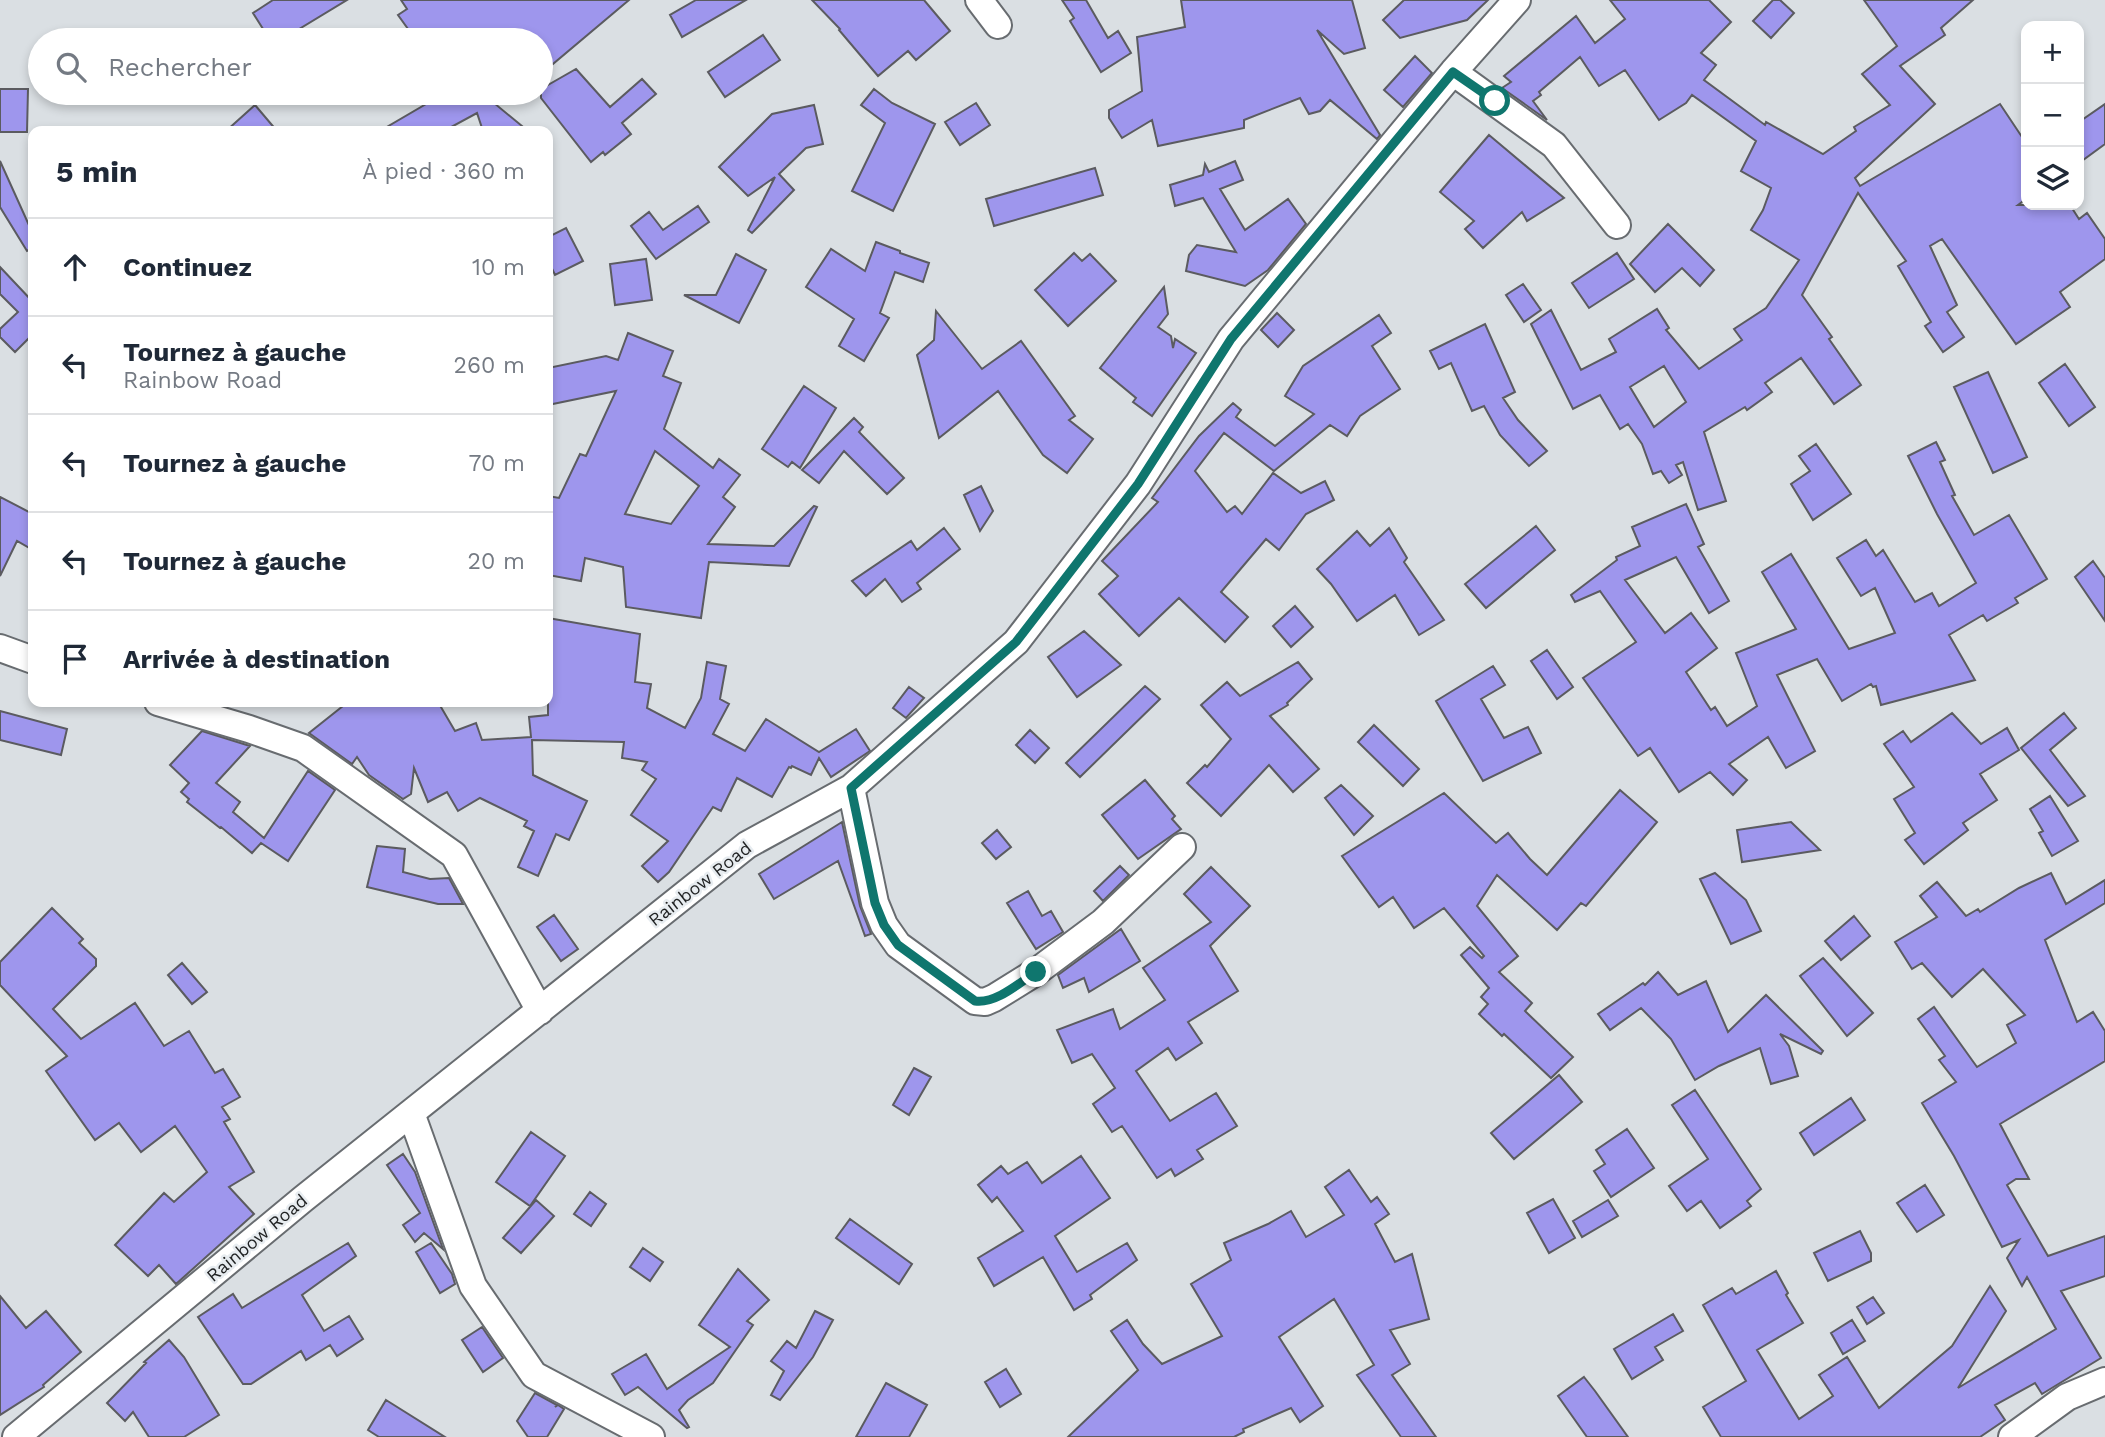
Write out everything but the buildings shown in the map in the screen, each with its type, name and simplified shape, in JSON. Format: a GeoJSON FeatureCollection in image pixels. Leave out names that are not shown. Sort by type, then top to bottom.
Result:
{"type":"FeatureCollection","features":[{"type":"Feature","properties":{"kind":"street"},"geometry":{"type":"LineString","coordinates":[[979,0],[998,25]]}},
{"type":"Feature","properties":{"kind":"street","name":"Rainbow Road"},"geometry":{"type":"LineString","coordinates":[[16,1437],[411,1113],[747,845],[851,788],[1016,642],[1138,484],[1231,339],[1453,72],[1517,0]]}},
{"type":"Feature","properties":{"kind":"street"},"geometry":{"type":"LineString","coordinates":[[1453,72],[1554,145],[1617,225]]}},
{"type":"Feature","properties":{"kind":"street"},"geometry":{"type":"LineString","coordinates":[[0,648],[28,658]]}},
{"type":"Feature","properties":{"kind":"street"},"geometry":{"type":"LineString","coordinates":[[175,707],[303,748],[454,855],[540,1011]]}},
{"type":"Feature","properties":{"kind":"street"},"geometry":{"type":"LineString","coordinates":[[851,788],[875,903],[884,925],[898,945],[975,1001],[985,1002],[1036,972],[1103,922],[1182,847]]}},
{"type":"Feature","properties":{"kind":"street"},"geometry":{"type":"LineString","coordinates":[[411,1113],[472,1286],[534,1375],[651,1437]]}},
{"type":"Feature","properties":{"kind":"street"},"geometry":{"type":"LineString","coordinates":[[2012,1437],[2067,1397],[2105,1381]]}},
{"type":"Feature","properties":{"kind":"route"},"geometry":{"type":"LineString","coordinates":[[1036,972],[985,1002],[975,1001],[898,945],[884,925],[875,903],[851,788],[1016,642],[1138,484],[1231,339],[1453,72],[1495,101]]}}]}
